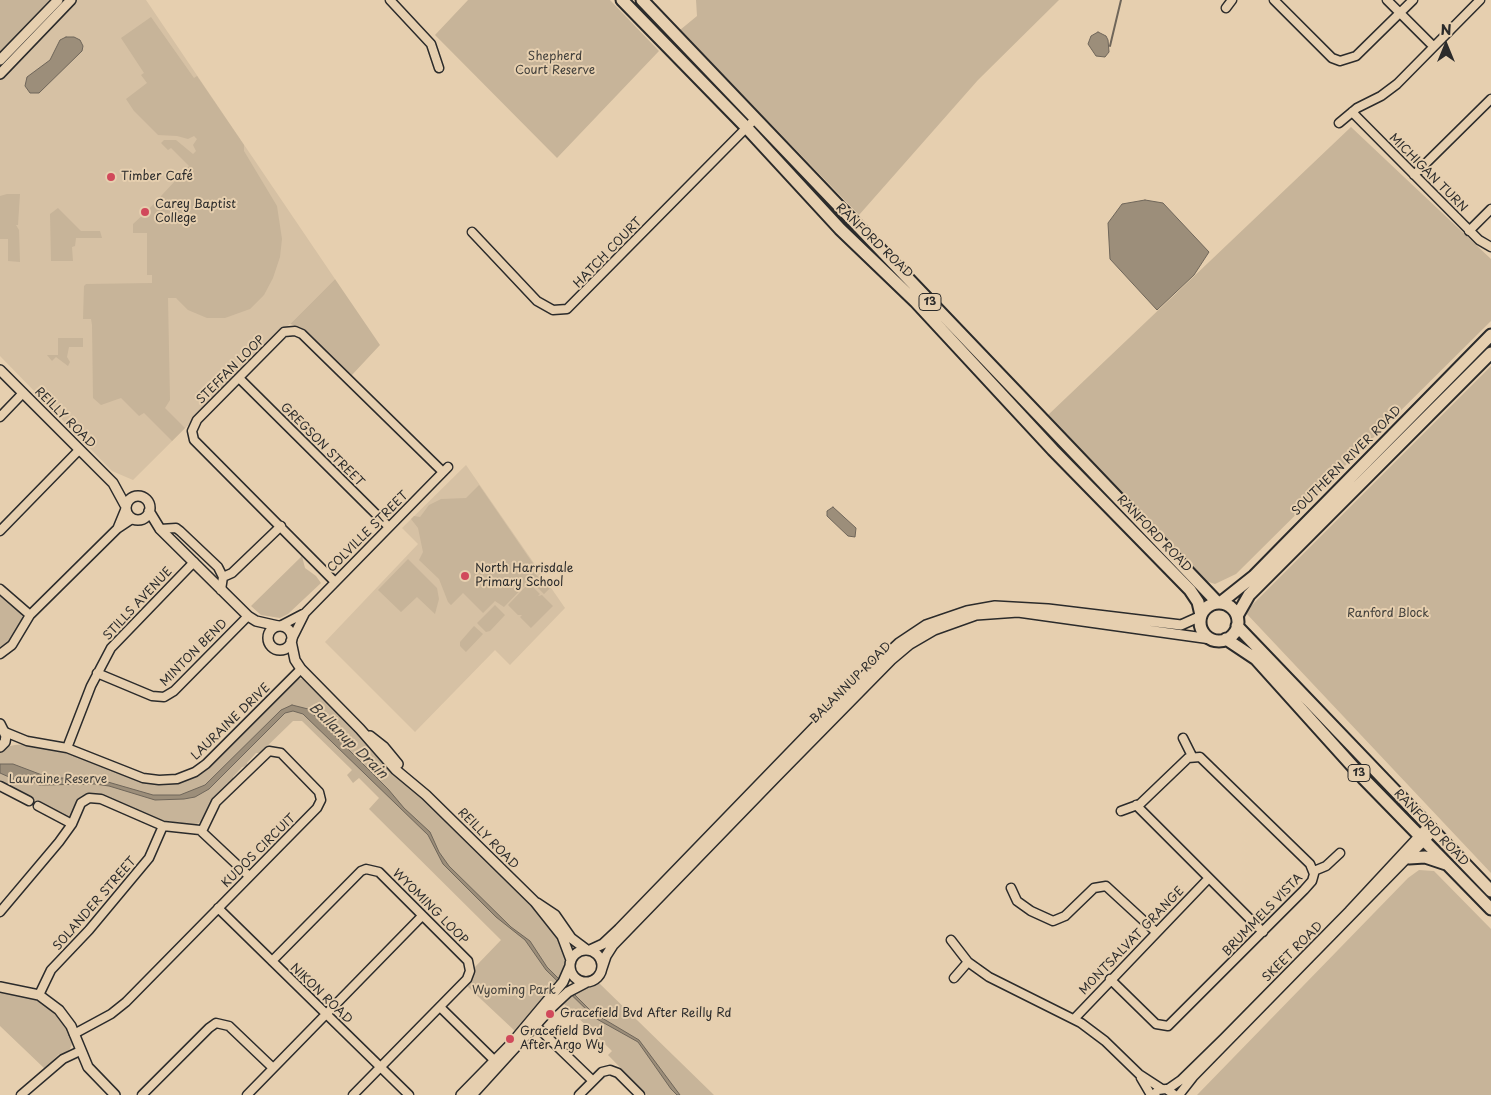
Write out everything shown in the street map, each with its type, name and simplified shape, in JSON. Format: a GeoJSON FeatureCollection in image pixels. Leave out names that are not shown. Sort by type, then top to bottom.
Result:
{"type":"FeatureCollection","features":[{"type":"Feature","properties":{"kind":"main road","name":"RANFORD ROAD"},"geometry":{"type":"LineString","coordinates":[[622,0],[750,123],[1219,603]]}},
{"type":"Feature","properties":{"kind":"main road","name":"RANFORD ROAD"},"geometry":{"type":"LineString","coordinates":[[642,0],[840,229],[915,301],[1053,450],[1190,590],[1198,602],[1201,616]]}},
{"type":"Feature","properties":{"kind":"main road","name":"SOUTHERN RIVER ROAD"},"geometry":{"type":"LineString","coordinates":[[1219,603],[1254,576],[1491,335]]}},
{"type":"Feature","properties":{"kind":"main road","name":"SOUTHERN RIVER ROAD"},"geometry":{"type":"LineString","coordinates":[[1237,621],[1249,595],[1491,353]]}},
{"type":"Feature","properties":{"kind":"main road"},"geometry":{"type":"LineString","coordinates":[[1201,616],[1208,606],[1219,603]]}},
{"type":"Feature","properties":{"kind":"main road","name":"13"},"geometry":{"type":"LineString","coordinates":[[1219,603],[1232,608],[1237,621]]}},
{"type":"Feature","properties":{"kind":"main road","name":"13"},"geometry":{"type":"LineString","coordinates":[[1201,616],[1202,630],[1211,639]]}},
{"type":"Feature","properties":{"kind":"main road","name":"RANFORD ROAD"},"geometry":{"type":"LineString","coordinates":[[1237,621],[1491,891]]}},
{"type":"Feature","properties":{"kind":"main road"},"geometry":{"type":"LineString","coordinates":[[1211,639],[1226,639],[1233,634],[1237,621]]}},
{"type":"Feature","properties":{"kind":"main road","name":"RANFORD ROAD"},"geometry":{"type":"LineString","coordinates":[[1226,639],[1256,659],[1364,779],[1491,909]]}},
{"type":"Feature","properties":{"kind":"main road"},"geometry":{"type":"LineString","coordinates":[[1409,858],[1425,857],[1448,865]]}},
{"type":"Feature","properties":{"kind":"street"},"geometry":{"type":"LineString","coordinates":[[0,60],[58,0]]}},
{"type":"Feature","properties":{"kind":"street"},"geometry":{"type":"LineString","coordinates":[[390,0],[432,44],[439,68]]}},
{"type":"Feature","properties":{"kind":"street"},"geometry":{"type":"LineString","coordinates":[[1226,8],[1232,0]]}},
{"type":"Feature","properties":{"kind":"street"},"geometry":{"type":"LineString","coordinates":[[1274,0],[1332,58],[1340,61],[1356,56],[1413,0]]}},
{"type":"Feature","properties":{"kind":"street"},"geometry":{"type":"LineString","coordinates":[[1387,0],[1434,46]]}},
{"type":"Feature","properties":{"kind":"street"},"geometry":{"type":"LineString","coordinates":[[1339,124],[1352,112],[1397,84],[1480,0]]}},
{"type":"Feature","properties":{"kind":"street"},"geometry":{"type":"LineString","coordinates":[[0,74],[68,1]]}},
{"type":"Feature","properties":{"kind":"street"},"geometry":{"type":"LineString","coordinates":[[1414,175],[1491,99]]}},
{"type":"Feature","properties":{"kind":"street","name":"MICHIGAN TURN"},"geometry":{"type":"LineString","coordinates":[[1352,112],[1478,240],[1491,247]]}},
{"type":"Feature","properties":{"kind":"street","name":"HATCH COURT"},"geometry":{"type":"LineString","coordinates":[[472,232],[537,301],[553,310],[567,309],[750,123]]}},
{"type":"Feature","properties":{"kind":"street"},"geometry":{"type":"LineString","coordinates":[[1469,231],[1491,209]]}},
{"type":"Feature","properties":{"kind":"street","name":"STEFFAN LOOP"},"geometry":{"type":"LineString","coordinates":[[335,582],[200,445],[193,435],[193,427],[197,420],[284,332],[296,331],[302,334],[446,470]]}},
{"type":"Feature","properties":{"kind":"street","name":"REILLY ROAD"},"geometry":{"type":"LineString","coordinates":[[0,370],[113,483],[135,496]]}},
{"type":"Feature","properties":{"kind":"street","name":"GREGSON STREET"},"geometry":{"type":"LineString","coordinates":[[239,378],[389,528]]}},
{"type":"Feature","properties":{"kind":"street"},"geometry":{"type":"LineString","coordinates":[[0,417],[23,393]]}},
{"type":"Feature","properties":{"kind":"street"},"geometry":{"type":"LineString","coordinates":[[0,531],[79,450]]}},
{"type":"Feature","properties":{"kind":"street","name":"COLVILLE STREET"},"geometry":{"type":"LineString","coordinates":[[291,640],[305,613],[446,470]]}},
{"type":"Feature","properties":{"kind":"street","name":"REILLY ROAD"},"geometry":{"type":"LineString","coordinates":[[113,483],[125,508]]}},
{"type":"Feature","properties":{"kind":"street"},"geometry":{"type":"LineString","coordinates":[[117,529],[129,499],[135,496],[142,496],[148,501],[149,511],[160,528],[221,590],[248,616],[256,621],[279,626],[290,631],[291,640],[285,648],[278,649],[271,646],[256,621]]}},
{"type":"Feature","properties":{"kind":"street"},"geometry":{"type":"LineString","coordinates":[[125,508],[132,518]]}},
{"type":"Feature","properties":{"kind":"street"},"geometry":{"type":"LineString","coordinates":[[143,519],[149,511]]}},
{"type":"Feature","properties":{"kind":"street"},"geometry":{"type":"LineString","coordinates":[[0,654],[12,645],[30,615],[117,529],[132,518],[143,519],[160,528],[176,528],[180,531],[218,567],[223,577],[221,590]]}},
{"type":"Feature","properties":{"kind":"street"},"geometry":{"type":"LineString","coordinates":[[223,577],[232,573],[281,526]]}},
{"type":"Feature","properties":{"kind":"street","name":"STILLS AVENUE"},"geometry":{"type":"LineString","coordinates":[[67,748],[97,673],[117,641],[194,562]]}},
{"type":"Feature","properties":{"kind":"street"},"geometry":{"type":"LineString","coordinates":[[0,589],[30,615]]}},
{"type":"Feature","properties":{"kind":"street","name":"BALANNUP ROAD"},"geometry":{"type":"LineString","coordinates":[[602,968],[607,954],[613,945],[899,643],[926,625],[941,618],[980,608],[1026,606],[1181,626],[1201,616]]}},
{"type":"Feature","properties":{"kind":"street","name":"BALANNUP ROAD"},"geometry":{"type":"LineString","coordinates":[[588,950],[603,944],[861,685],[919,638],[951,622],[988,614],[1018,612],[1211,639]]}},
{"type":"Feature","properties":{"kind":"street","name":"COLVILLE STREET"},"geometry":{"type":"LineString","coordinates":[[279,626],[305,613]]}},
{"type":"Feature","properties":{"kind":"street","name":"MINTON BEND"},"geometry":{"type":"LineString","coordinates":[[97,673],[152,696],[164,697],[174,691],[248,616]]}},
{"type":"Feature","properties":{"kind":"street"},"geometry":{"type":"LineString","coordinates":[[268,640],[270,631],[279,626]]}},
{"type":"Feature","properties":{"kind":"street","name":"REILLY ROAD"},"geometry":{"type":"LineString","coordinates":[[291,640],[295,660],[301,669],[360,729],[385,748],[424,794],[535,902],[562,936],[571,963]]}},
{"type":"Feature","properties":{"kind":"street","name":"REILLY ROAD"},"geometry":{"type":"LineString","coordinates":[[278,649],[295,660]]}},
{"type":"Feature","properties":{"kind":"street","name":"LAURAINE DRIVE"},"geometry":{"type":"LineString","coordinates":[[2,727],[27,741],[67,748],[143,778],[163,780],[185,776],[206,764],[301,669]]}},
{"type":"Feature","properties":{"kind":"street"},"geometry":{"type":"LineString","coordinates":[[1,746],[6,739],[2,727]]}},
{"type":"Feature","properties":{"kind":"street"},"geometry":{"type":"LineString","coordinates":[[1121,811],[1136,805],[1184,760],[1192,756],[1182,738]]}},
{"type":"Feature","properties":{"kind":"street","name":"LAURAINE DRIVE"},"geometry":{"type":"LineString","coordinates":[[1,746],[27,741]]}},
{"type":"Feature","properties":{"kind":"street","name":"KUDOS CIRCUIT"},"geometry":{"type":"LineString","coordinates":[[74,1034],[117,1010],[317,808],[321,800],[316,788],[281,753],[269,751],[216,802],[202,831]]}},
{"type":"Feature","properties":{"kind":"street","name":"BRUMMELS VISTA"},"geometry":{"type":"LineString","coordinates":[[1110,979],[1156,1024],[1168,1026],[1312,881],[1314,871],[1310,864],[1204,760],[1192,756]]}},
{"type":"Feature","properties":{"kind":"street"},"geometry":{"type":"LineString","coordinates":[[0,786],[29,801]]}},
{"type":"Feature","properties":{"kind":"street"},"geometry":{"type":"LineString","coordinates":[[0,912],[72,824],[82,803],[92,798],[163,826],[202,831],[249,876]]}},
{"type":"Feature","properties":{"kind":"street"},"geometry":{"type":"LineString","coordinates":[[1136,805],[1263,932]]}},
{"type":"Feature","properties":{"kind":"street"},"geometry":{"type":"LineString","coordinates":[[38,806],[72,824]]}},
{"type":"Feature","properties":{"kind":"street","name":"SOLANDER STREET"},"geometry":{"type":"LineString","coordinates":[[39,995],[52,970],[89,930],[149,858],[163,826]]}},
{"type":"Feature","properties":{"kind":"street","name":"SKEET ROAD"},"geometry":{"type":"LineString","coordinates":[[1153,1095],[1181,1080],[1431,828]]}},
{"type":"Feature","properties":{"kind":"street","name":"SKEET ROAD"},"geometry":{"type":"LineString","coordinates":[[1177,1095],[1409,858],[1422,838]]}},
{"type":"Feature","properties":{"kind":"street"},"geometry":{"type":"LineString","coordinates":[[1314,871],[1326,866],[1340,853]]}},
{"type":"Feature","properties":{"kind":"street","name":"WYOMING LOOP"},"geometry":{"type":"LineString","coordinates":[[272,961],[361,871],[366,869],[379,872],[469,963],[468,977],[353,1095]]}},
{"type":"Feature","properties":{"kind":"street","name":"MONTSALVAT GRANGE"},"geometry":{"type":"LineString","coordinates":[[1074,1019],[1110,979],[1208,879]]}},
{"type":"Feature","properties":{"kind":"street"},"geometry":{"type":"LineString","coordinates":[[1011,888],[1017,901],[1031,911],[1053,921],[1065,916],[1094,888],[1106,886],[1156,932]]}},
{"type":"Feature","properties":{"kind":"street","name":"REILLY ROAD"},"geometry":{"type":"LineString","coordinates":[[535,902],[555,916],[571,938],[588,950]]}},
{"type":"Feature","properties":{"kind":"street","name":"NIKON ROAD"},"geometry":{"type":"LineString","coordinates":[[218,908],[409,1095]]}},
{"type":"Feature","properties":{"kind":"street"},"geometry":{"type":"LineString","coordinates":[[248,1095],[422,916]]}},
{"type":"Feature","properties":{"kind":"street"},"geometry":{"type":"LineString","coordinates":[[951,940],[968,962],[1002,985],[1074,1019],[1105,1041],[1139,1074],[1153,1095]]}},
{"type":"Feature","properties":{"kind":"street"},"geometry":{"type":"LineString","coordinates":[[461,1095],[495,1061],[563,982],[577,953],[588,950],[599,955],[602,968],[597,978],[564,995],[472,1095]]}},
{"type":"Feature","properties":{"kind":"street"},"geometry":{"type":"LineString","coordinates":[[954,978],[968,962]]}},
{"type":"Feature","properties":{"kind":"street"},"geometry":{"type":"LineString","coordinates":[[571,963],[575,977],[587,982]]}},
{"type":"Feature","properties":{"kind":"street"},"geometry":{"type":"LineString","coordinates":[[0,987],[39,995],[59,1010],[74,1034],[80,1052],[93,1073],[115,1095]]}},
{"type":"Feature","properties":{"kind":"street"},"geometry":{"type":"LineString","coordinates":[[440,1007],[495,1061]]}},
{"type":"Feature","properties":{"kind":"street"},"geometry":{"type":"LineString","coordinates":[[142,1095],[216,1023],[229,1026],[274,1068]]}},
{"type":"Feature","properties":{"kind":"street"},"geometry":{"type":"LineString","coordinates":[[536,1026],[593,1081]]}},
{"type":"Feature","properties":{"kind":"street"},"geometry":{"type":"LineString","coordinates":[[21,1095],[63,1059],[80,1052]]}},
{"type":"Feature","properties":{"kind":"street"},"geometry":{"type":"LineString","coordinates":[[579,1095],[604,1071],[614,1070],[640,1095]]}},
{"type":"Feature","properties":{"kind":"street"},"geometry":{"type":"LineString","coordinates":[[1139,1074],[1177,1095]]}},
{"type":"Feature","properties":{"kind":"shaded area","name":"Carey Baptist College"},"geometry":{"type":"Polygon","coordinates":[[[74,0],[146,0],[335,279],[133,480],[112,471],[0,356],[0,80],[74,0]]]}},
{"type":"Feature","properties":{"kind":"shaded area"},"geometry":{"type":"Polygon","coordinates":[[[1098,32],[1106,36],[1108,40],[1109,52],[1105,57],[1096,56],[1088,44],[1091,36],[1098,32]]]}},
{"type":"Feature","properties":{"kind":"shaded area"},"geometry":{"type":"Polygon","coordinates":[[[66,37],[74,37],[80,40],[83,46],[82,51],[39,93],[30,93],[25,86],[27,77],[50,60],[60,40],[66,37]]]}},
{"type":"Feature","properties":{"kind":"shaded area"},"geometry":{"type":"Polygon","coordinates":[[[1145,200],[1163,203],[1209,252],[1194,275],[1157,310],[1110,259],[1108,223],[1122,204],[1145,200]]]}},
{"type":"Feature","properties":{"kind":"shaded area","name":"North Harrisdale Primary School"},"geometry":{"type":"Polygon","coordinates":[[[466,465],[565,608],[510,665],[495,650],[415,732],[325,642],[418,544],[402,528],[466,465]]]}},
{"type":"Feature","properties":{"kind":"shaded area"},"geometry":{"type":"Polygon","coordinates":[[[833,507],[856,528],[855,537],[848,536],[827,516],[827,511],[833,507]]]}},
{"type":"Feature","properties":{"kind":"shaded area"},"geometry":{"type":"Polygon","coordinates":[[[292,705],[308,709],[388,789],[404,808],[430,832],[439,852],[449,866],[511,927],[530,941],[547,967],[592,1012],[639,1040],[680,1095],[677,1095],[671,1089],[638,1042],[595,1018],[546,970],[525,940],[496,917],[443,864],[428,835],[303,714],[293,711],[285,713],[209,789],[195,797],[155,800],[109,786],[95,784],[39,785],[31,781],[18,781],[0,773],[0,764],[13,764],[50,778],[94,778],[153,795],[180,795],[205,785],[281,710],[292,705]]]}},
{"type":"Feature","properties":{"kind":"green space"},"geometry":{"type":"Polygon","coordinates":[[[0,0],[50,0],[0,52],[0,0]]]}},
{"type":"Feature","properties":{"kind":"green space","name":"Shepherd Court Reserve"},"geometry":{"type":"Polygon","coordinates":[[[468,0],[610,0],[659,51],[557,158],[435,35],[468,0]]]}},
{"type":"Feature","properties":{"kind":"green space"},"geometry":{"type":"Polygon","coordinates":[[[696,0],[1059,0],[978,80],[859,215],[680,30],[697,16],[696,0]]]}},
{"type":"Feature","properties":{"kind":"green space"},"geometry":{"type":"Polygon","coordinates":[[[151,17],[194,78],[197,76],[244,145],[244,151],[277,206],[282,239],[280,257],[273,278],[264,295],[250,309],[225,318],[207,318],[188,310],[176,298],[168,298],[170,400],[165,408],[185,428],[172,441],[144,413],[139,416],[121,398],[101,405],[93,398],[92,325],[91,319],[83,319],[84,286],[86,284],[152,283],[152,275],[147,275],[147,233],[133,233],[133,224],[145,213],[147,215],[148,210],[189,166],[171,148],[168,150],[161,143],[164,140],[176,140],[193,154],[196,151],[193,145],[197,139],[194,136],[188,139],[177,136],[158,135],[134,111],[126,99],[147,83],[141,75],[144,73],[121,38],[151,17]]]}},
{"type":"Feature","properties":{"kind":"green space"},"geometry":{"type":"Polygon","coordinates":[[[1351,127],[1491,259],[1491,321],[1236,574],[1215,584],[1203,580],[1048,415],[1351,127]]]}},
{"type":"Feature","properties":{"kind":"green space"},"geometry":{"type":"Polygon","coordinates":[[[20,194],[18,225],[16,225],[19,230],[20,262],[8,261],[8,239],[0,239],[0,196],[20,194]]]}},
{"type":"Feature","properties":{"kind":"green space"},"geometry":{"type":"Polygon","coordinates":[[[58,208],[81,231],[100,231],[102,238],[76,238],[75,246],[72,247],[73,261],[51,261],[50,214],[58,208]]]}},
{"type":"Feature","properties":{"kind":"green space"},"geometry":{"type":"Polygon","coordinates":[[[335,279],[380,345],[351,376],[300,327],[290,324],[335,279]]]}},
{"type":"Feature","properties":{"kind":"green space"},"geometry":{"type":"Polygon","coordinates":[[[58,338],[83,338],[83,347],[69,347],[67,357],[70,362],[68,366],[56,357],[52,361],[47,355],[58,355],[58,338]]]}},
{"type":"Feature","properties":{"kind":"green space","name":"Ranford Block"},"geometry":{"type":"Polygon","coordinates":[[[1491,366],[1491,873],[1245,612],[1491,366]]]}},
{"type":"Feature","properties":{"kind":"green space"},"geometry":{"type":"Polygon","coordinates":[[[479,485],[534,565],[531,570],[550,588],[544,594],[530,580],[504,607],[495,601],[483,613],[463,593],[451,605],[448,602],[439,579],[419,560],[423,552],[418,528],[411,519],[414,516],[420,517],[429,505],[441,499],[466,498],[479,485]]]}},
{"type":"Feature","properties":{"kind":"green space"},"geometry":{"type":"Polygon","coordinates":[[[302,556],[305,568],[316,576],[321,583],[288,614],[280,618],[261,615],[251,606],[302,556]]]}},
{"type":"Feature","properties":{"kind":"green space"},"geometry":{"type":"Polygon","coordinates":[[[408,559],[437,588],[439,599],[435,614],[417,597],[401,612],[378,590],[408,559]]]}},
{"type":"Feature","properties":{"kind":"green space"},"geometry":{"type":"Polygon","coordinates":[[[529,583],[540,594],[538,596],[542,595],[553,606],[531,628],[520,617],[522,615],[518,615],[508,605],[529,583]]]}},
{"type":"Feature","properties":{"kind":"green space"},"geometry":{"type":"Polygon","coordinates":[[[0,593],[19,610],[23,618],[10,642],[0,650],[0,593]]]}},
{"type":"Feature","properties":{"kind":"green space"},"geometry":{"type":"Polygon","coordinates":[[[495,605],[505,615],[490,631],[486,632],[477,623],[495,605]]]}},
{"type":"Feature","properties":{"kind":"green space"},"geometry":{"type":"Polygon","coordinates":[[[474,626],[483,634],[466,652],[460,646],[460,642],[474,626]]]}},
{"type":"Feature","properties":{"kind":"green space"},"geometry":{"type":"Polygon","coordinates":[[[296,678],[307,680],[537,910],[557,934],[567,960],[565,973],[516,1032],[467,986],[475,967],[501,940],[369,809],[379,798],[359,778],[353,783],[347,775],[352,770],[302,721],[293,721],[260,753],[256,753],[247,763],[247,766],[242,767],[211,804],[202,821],[195,825],[159,820],[92,794],[82,797],[72,815],[66,817],[30,800],[0,782],[0,753],[5,747],[29,744],[63,751],[164,783],[206,769],[296,678]]]}},
{"type":"Feature","properties":{"kind":"green space"},"geometry":{"type":"Polygon","coordinates":[[[1419,870],[1434,871],[1491,929],[1491,1095],[1197,1095],[1408,878],[1419,870]]]}},
{"type":"Feature","properties":{"kind":"green space"},"geometry":{"type":"Polygon","coordinates":[[[599,983],[714,1095],[647,1095],[608,1055],[612,1051],[564,1004],[580,989],[599,983]]]}},
{"type":"Feature","properties":{"kind":"green space"},"geometry":{"type":"Polygon","coordinates":[[[0,992],[37,998],[56,1012],[69,1029],[73,1041],[70,1049],[62,1055],[59,1054],[45,1069],[0,1026],[0,992]]]}},
{"type":"Feature","properties":{"kind":"waterway"},"geometry":{"type":"LineString","coordinates":[[1110,46],[1121,0]]}},
{"type":"Feature","properties":{"kind":"place","name":"Timber Café"},"geometry":{"type":"Point","coordinates":[111,177]}},
{"type":"Feature","properties":{"kind":"place","name":"Carey Baptist College"},"geometry":{"type":"Point","coordinates":[145,212]}},
{"type":"Feature","properties":{"kind":"place","name":"North Harrisdale Primary School"},"geometry":{"type":"Point","coordinates":[465,576]}},
{"type":"Feature","properties":{"kind":"place","name":"Gracefield Bvd After Reilly Rd"},"geometry":{"type":"Point","coordinates":[550,1014]}},
{"type":"Feature","properties":{"kind":"place","name":"Gracefield Bvd After Argo Wy"},"geometry":{"type":"Point","coordinates":[510,1039]}},
{"type":"Feature","properties":{"kind":"water label","name":"Ballanup Drain"},"geometry":{"type":"Point","coordinates":[348,741]}},
{"type":"Feature","properties":{"kind":"park label","name":"Lauraine Reserve"},"geometry":{"type":"Point","coordinates":[58,780]}},
{"type":"Feature","properties":{"kind":"park label","name":"Wyoming Park"},"geometry":{"type":"Point","coordinates":[514,991]}}]}
